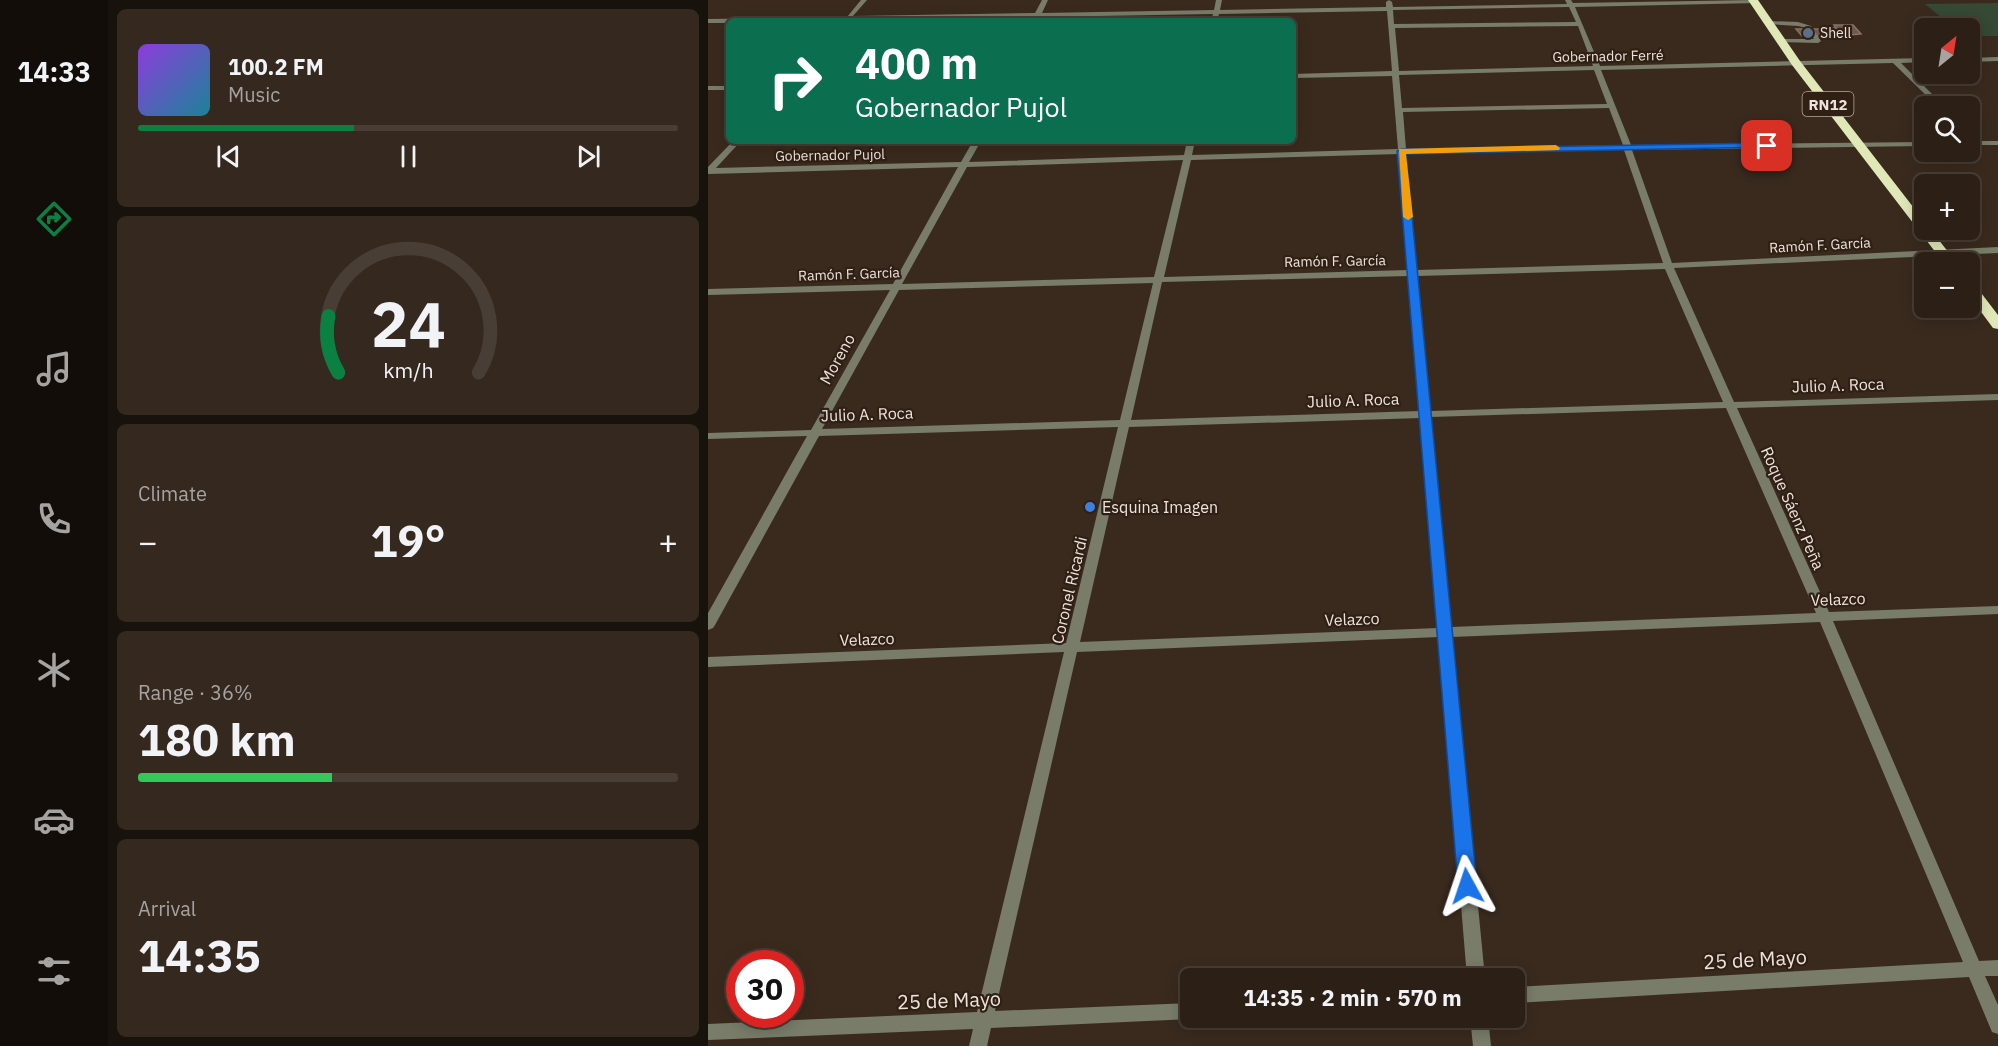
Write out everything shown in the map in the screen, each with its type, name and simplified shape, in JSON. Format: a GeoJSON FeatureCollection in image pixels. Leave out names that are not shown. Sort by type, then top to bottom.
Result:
{"type":"FeatureCollection","features":[{"type":"Feature","properties":{"kind":"highway","name":"RN12"},"geometry":{"type":"LineString","coordinates":[[1754,1],[1796,63],[1914,215]]}},
{"type":"Feature","properties":{"kind":"highway","name":"RN12"},"geometry":{"type":"LineString","coordinates":[[1934,240],[1943,252]]}},
{"type":"Feature","properties":{"kind":"highway"},"geometry":{"type":"LineString","coordinates":[[1980,301],[1998,325]]}},
{"type":"Feature","properties":{"kind":"street"},"geometry":{"type":"LineString","coordinates":[[849,18],[864,0]]}},
{"type":"Feature","properties":{"kind":"street"},"geometry":{"type":"LineString","coordinates":[[1045,0],[1036,18],[1389,4],[1754,1]]}},
{"type":"Feature","properties":{"kind":"street"},"geometry":{"type":"LineString","coordinates":[[1215,18],[1219,0]]}},
{"type":"Feature","properties":{"kind":"street","name":"Roque Sáenz Peña"},"geometry":{"type":"LineString","coordinates":[[1568,2],[1580,24],[1598,68],[1668,266],[1824,616],[1976,969],[1998,1026]]}},
{"type":"Feature","properties":{"kind":"street"},"geometry":{"type":"LineString","coordinates":[[1389,4],[1475,968]]}},
{"type":"Feature","properties":{"kind":"street"},"geometry":{"type":"LineString","coordinates":[[708,21],[726,21]]}},
{"type":"Feature","properties":{"kind":"street"},"geometry":{"type":"LineString","coordinates":[[1391,26],[1580,24]]}},
{"type":"Feature","properties":{"kind":"street"},"geometry":{"type":"LineString","coordinates":[[1980,60],[1998,59]]}},
{"type":"Feature","properties":{"kind":"street"},"geometry":{"type":"LineString","coordinates":[[1894,60],[1931,96]]}},
{"type":"Feature","properties":{"kind":"street","name":"Gobernador Ferré"},"geometry":{"type":"LineString","coordinates":[[1296,76],[1914,60]]}},
{"type":"Feature","properties":{"kind":"street"},"geometry":{"type":"LineString","coordinates":[[708,88],[726,88]]}},
{"type":"Feature","properties":{"kind":"street"},"geometry":{"type":"LineString","coordinates":[[1398,110],[1610,106]]}},
{"type":"Feature","properties":{"kind":"street"},"geometry":{"type":"LineString","coordinates":[[1980,143],[1998,143]]}},
{"type":"Feature","properties":{"kind":"street"},"geometry":{"type":"LineString","coordinates":[[708,172],[734,144]]}},
{"type":"Feature","properties":{"kind":"street","name":"Moreno"},"geometry":{"type":"LineString","coordinates":[[708,625],[813,432],[975,144]]}},
{"type":"Feature","properties":{"kind":"street","name":"Coronel Ricardi"},"geometry":{"type":"LineString","coordinates":[[978,1046],[1190,144]]}},
{"type":"Feature","properties":{"kind":"street","name":"Gobernador Pujol"},"geometry":{"type":"LineString","coordinates":[[708,172],[1402,151],[1627,146],[1914,144]]}},
{"type":"Feature","properties":{"kind":"street","name":"Ramón F. García"},"geometry":{"type":"LineString","coordinates":[[1980,252],[1998,250]]}},
{"type":"Feature","properties":{"kind":"street","name":"Ramón F. García"},"geometry":{"type":"LineString","coordinates":[[708,292],[1914,258]]}},
{"type":"Feature","properties":{"kind":"street","name":"Julio A. Roca"},"geometry":{"type":"LineString","coordinates":[[708,436],[1998,397]]}},
{"type":"Feature","properties":{"kind":"street","name":"Velazco"},"geometry":{"type":"LineString","coordinates":[[708,662],[1998,610]]}},
{"type":"Feature","properties":{"kind":"street","name":"25 de Mayo"},"geometry":{"type":"LineString","coordinates":[[1525,994],[1998,968]]}},
{"type":"Feature","properties":{"kind":"street","name":"25 de Mayo"},"geometry":{"type":"LineString","coordinates":[[708,1032],[1180,1012]]}},
{"type":"Feature","properties":{"kind":"street"},"geometry":{"type":"LineString","coordinates":[[1480,1028],[1482,1046]]}},
{"type":"Feature","properties":{"kind":"lane"},"geometry":{"type":"LineString","coordinates":[[1769,23],[1809,27],[1818,40],[1781,41]]}},
{"type":"Feature","properties":{"kind":"green space"},"geometry":{"type":"Polygon","coordinates":[[[1998,3],[1998,36],[1980,36],[1980,18],[1942,18],[1925,4],[1998,3]]]}},
{"type":"Feature","properties":{"kind":"building"},"geometry":{"type":"Polygon","coordinates":[[[1834,25],[1853,25],[1861,34],[1838,36],[1831,28],[1836,28],[1834,25]]]}},
{"type":"Feature","properties":{"kind":"building"},"geometry":{"type":"Polygon","coordinates":[[[1796,29],[1832,29],[1839,36],[1802,36],[1796,29]]]}},
{"type":"Feature","properties":{"kind":"slow traffic"},"geometry":{"type":"LineString","coordinates":[[1408,217],[1402,151],[1556,148]]}},
{"type":"Feature","properties":{"kind":"place","name":"Shell"},"geometry":{"type":"Point","coordinates":[1808,33]}},
{"type":"Feature","properties":{"kind":"place","name":"Esquina Imagen"},"geometry":{"type":"Point","coordinates":[1090,507]}},
{"type":"Feature","properties":{"kind":"route"},"geometry":{"type":"LineString","coordinates":[[1467,886],[1402,151],[1627,146],[1767,146]]}}]}
